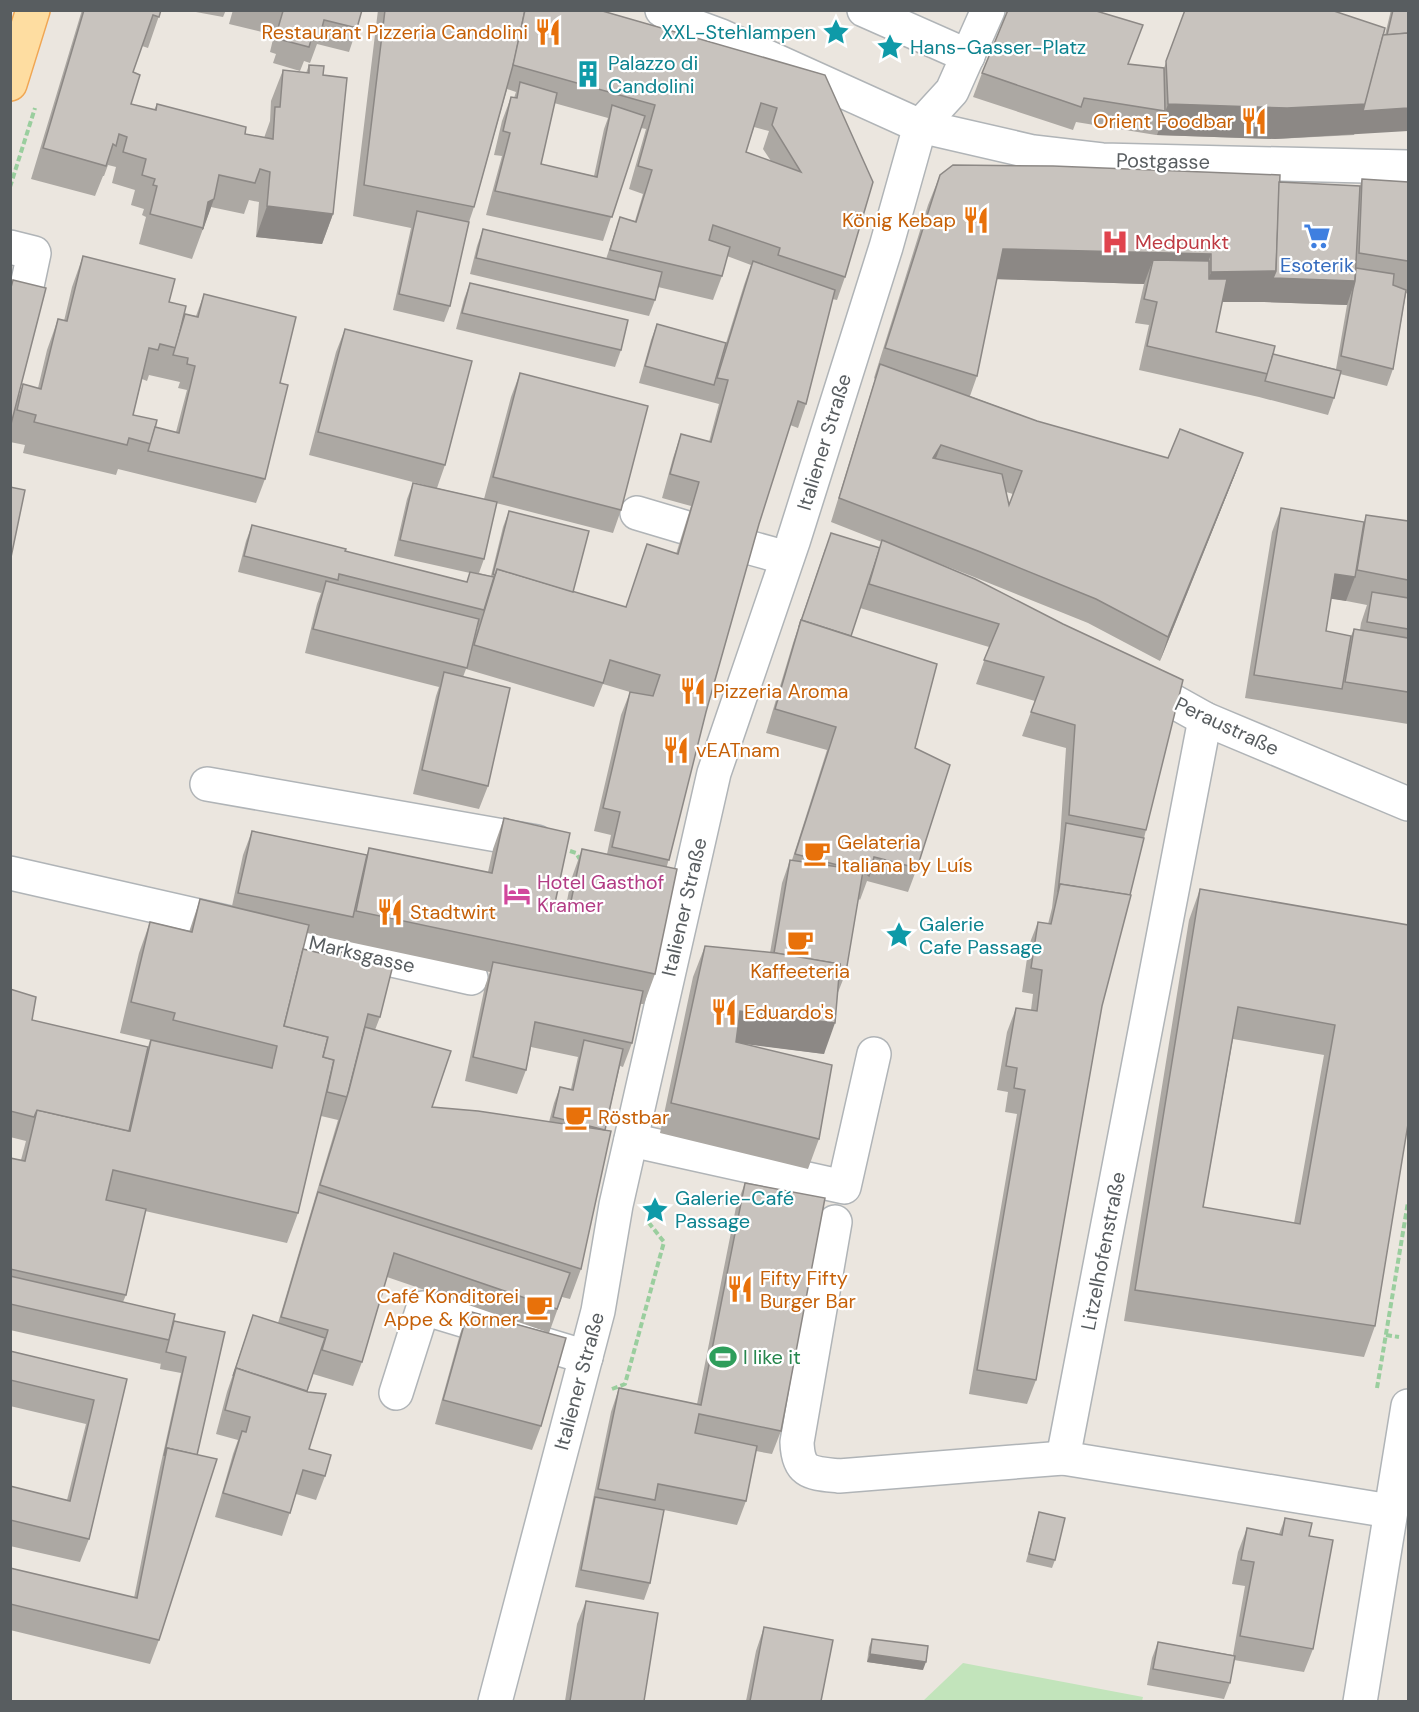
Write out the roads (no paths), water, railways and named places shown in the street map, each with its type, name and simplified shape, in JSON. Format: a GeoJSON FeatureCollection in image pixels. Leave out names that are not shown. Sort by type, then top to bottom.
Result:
{"type":"FeatureCollection","features":[{"type":"Feature","properties":{"kind":"main road"},"geometry":{"type":"LineString","coordinates":[[10,84],[33,10]]}},
{"type":"Feature","properties":{"kind":"street"},"geometry":{"type":"LineString","coordinates":[[662,10],[675,18],[722,36],[920,126],[952,91],[988,10]]}},
{"type":"Feature","properties":{"kind":"street"},"geometry":{"type":"LineString","coordinates":[[864,10],[968,56]]}},
{"type":"Feature","properties":{"kind":"street","name":"Postgasse"},"geometry":{"type":"LineString","coordinates":[[920,126],[1033,152],[1102,160],[1408,167]]}},
{"type":"Feature","properties":{"kind":"street","name":"Italiener Straße"},"geometry":{"type":"LineString","coordinates":[[495,1701],[598,1311],[616,1205],[619,1150],[714,773],[787,558],[886,247],[920,126]]}},
{"type":"Feature","properties":{"kind":"street"},"geometry":{"type":"LineString","coordinates":[[24,300],[32,253]]}},
{"type":"Feature","properties":{"kind":"street"},"geometry":{"type":"LineString","coordinates":[[637,513],[684,527]]}},
{"type":"Feature","properties":{"kind":"street"},"geometry":{"type":"LineString","coordinates":[[751,548],[787,558]]}},
{"type":"Feature","properties":{"kind":"street","name":"Peraustraße"},"geometry":{"type":"LineString","coordinates":[[1109,665],[1205,719],[1408,804]]}},
{"type":"Feature","properties":{"kind":"street","name":"Litzelhofenstraße"},"geometry":{"type":"LineString","coordinates":[[1063,1458],[1205,719]]}},
{"type":"Feature","properties":{"kind":"street"},"geometry":{"type":"LineString","coordinates":[[207,784],[537,843]]}},
{"type":"Feature","properties":{"kind":"street","name":"Marksgasse"},"geometry":{"type":"LineString","coordinates":[[10,873],[471,978]]}},
{"type":"Feature","properties":{"kind":"street"},"geometry":{"type":"LineString","coordinates":[[619,1150],[844,1187],[874,1053]]}},
{"type":"Feature","properties":{"kind":"street"},"geometry":{"type":"LineString","coordinates":[[835,1222],[797,1442],[801,1466],[814,1473],[839,1476],[1063,1458],[1390,1511]]}},
{"type":"Feature","properties":{"kind":"street"},"geometry":{"type":"LineString","coordinates":[[396,1393],[423,1308],[586,1357]]}},
{"type":"Feature","properties":{"kind":"street"},"geometry":{"type":"LineString","coordinates":[[1360,1701],[1408,1406]]}},
{"type":"Feature","properties":{"kind":"place","name":"Restaurant Pizzeria Candolini"},"geometry":{"type":"Point","coordinates":[548,32]}},
{"type":"Feature","properties":{"kind":"place","name":"XXL-Stehlampen"},"geometry":{"type":"Point","coordinates":[836,32]}},
{"type":"Feature","properties":{"kind":"place","name":"Hans-Gasser-Platz"},"geometry":{"type":"Point","coordinates":[890,47]}},
{"type":"Feature","properties":{"kind":"place","name":"Palazzo di Candolini"},"geometry":{"type":"Point","coordinates":[588,74]}},
{"type":"Feature","properties":{"kind":"place","name":"Orient Foodbar"},"geometry":{"type":"Point","coordinates":[1254,121]}},
{"type":"Feature","properties":{"kind":"place","name":"König Kebap"},"geometry":{"type":"Point","coordinates":[976,220]}},
{"type":"Feature","properties":{"kind":"place","name":"Esoterik"},"geometry":{"type":"Point","coordinates":[1317,236]}},
{"type":"Feature","properties":{"kind":"place","name":"Medpunkt"},"geometry":{"type":"Point","coordinates":[1115,242]}},
{"type":"Feature","properties":{"kind":"place","name":"Pizzeria Aroma"},"geometry":{"type":"Point","coordinates":[693,691]}},
{"type":"Feature","properties":{"kind":"place","name":"vEATnam"},"geometry":{"type":"Point","coordinates":[676,750]}},
{"type":"Feature","properties":{"kind":"place","name":"Gelateria Italiana by Luís"},"geometry":{"type":"Point","coordinates":[817,853]}},
{"type":"Feature","properties":{"kind":"place","name":"Hotel Gasthof Kramer"},"geometry":{"type":"Point","coordinates":[517,894]}},
{"type":"Feature","properties":{"kind":"place","name":"Stadtwirt"},"geometry":{"type":"Point","coordinates":[390,912]}},
{"type":"Feature","properties":{"kind":"place","name":"Galerie Cafe Passage"},"geometry":{"type":"Point","coordinates":[899,935]}},
{"type":"Feature","properties":{"kind":"place","name":"Kaffeeteria"},"geometry":{"type":"Point","coordinates":[800,942]}},
{"type":"Feature","properties":{"kind":"place","name":"Eduardo's"},"geometry":{"type":"Point","coordinates":[724,1012]}},
{"type":"Feature","properties":{"kind":"place","name":"Röstbar"},"geometry":{"type":"Point","coordinates":[578,1117]}},
{"type":"Feature","properties":{"kind":"place","name":"Galerie-Café Passage"},"geometry":{"type":"Point","coordinates":[655,1210]}},
{"type":"Feature","properties":{"kind":"place","name":"Fifty Fifty Burger Bar"},"geometry":{"type":"Point","coordinates":[740,1289]}},
{"type":"Feature","properties":{"kind":"place","name":"Café Konditorei Appe & Korner"},"geometry":{"type":"Point","coordinates":[539,1307]}},
{"type":"Feature","properties":{"kind":"place","name":"I like it"},"geometry":{"type":"Point","coordinates":[723,1357]}}]}
